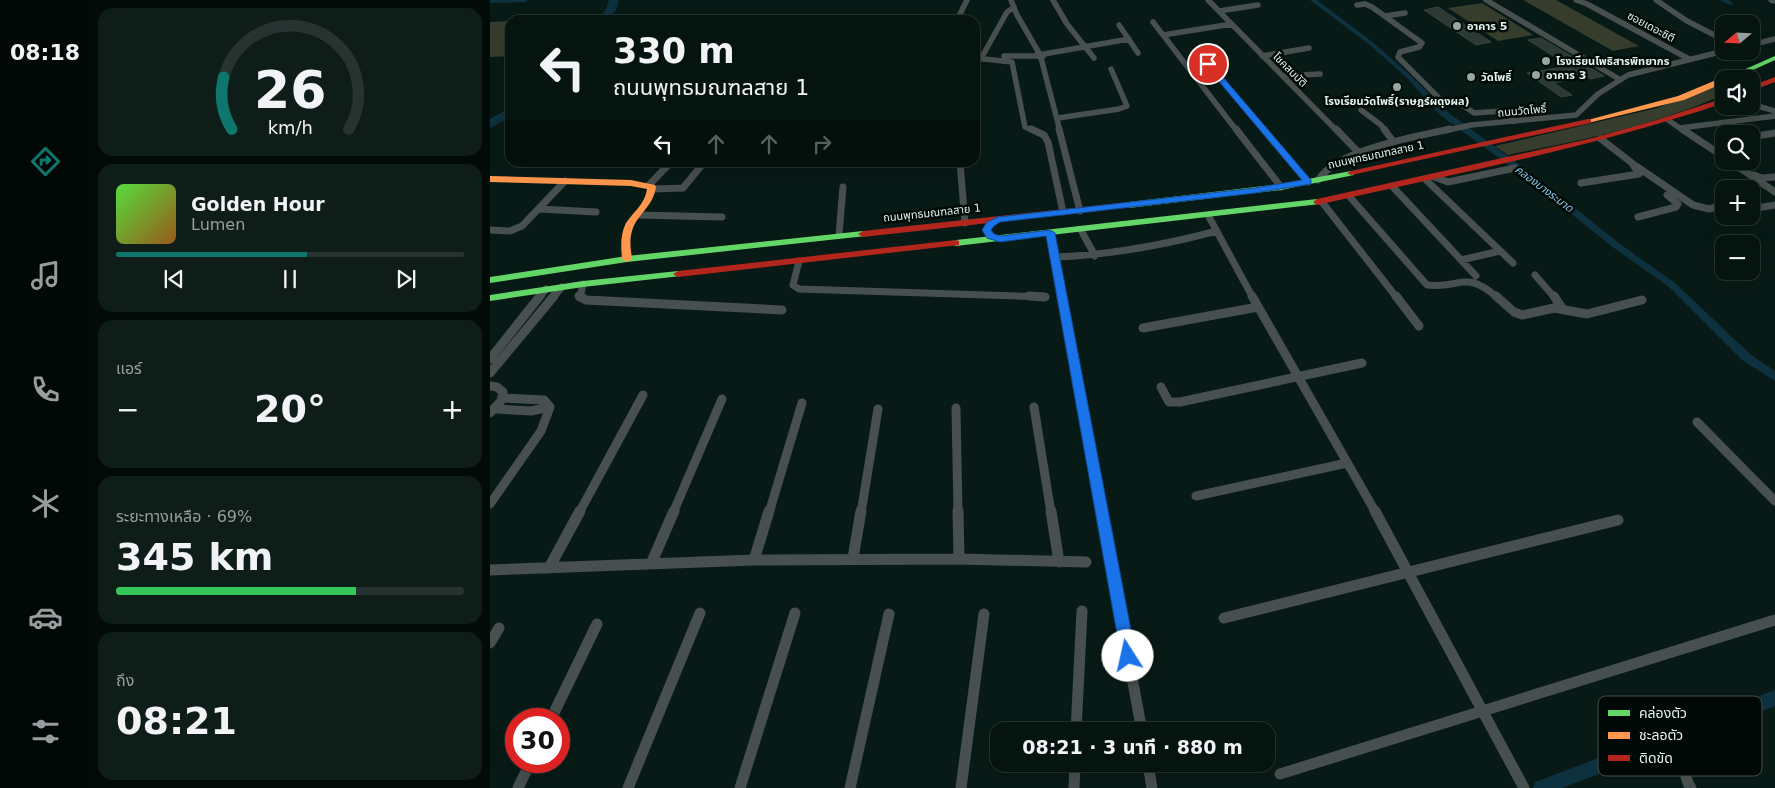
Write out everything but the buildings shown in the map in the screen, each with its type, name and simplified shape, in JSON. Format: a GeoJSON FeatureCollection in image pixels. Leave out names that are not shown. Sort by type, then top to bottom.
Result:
{"type":"FeatureCollection","features":[{"type":"Feature","properties":{"kind":"main road","name":"ถนนพุทธมณฑลสาย 1"},"geometry":{"type":"LineString","coordinates":[[1753,70],[1775,58]]}},
{"type":"Feature","properties":{"kind":"main road"},"geometry":{"type":"LineString","coordinates":[[1760,81],[1773,80]]}},
{"type":"Feature","properties":{"kind":"main road"},"geometry":{"type":"LineString","coordinates":[[1760,85],[1773,80]]}},
{"type":"Feature","properties":{"kind":"main road","name":"ถนนพุทธมณฑลสาย 1"},"geometry":{"type":"LineString","coordinates":[[490,280],[627,259],[839,235],[1080,211],[1281,187],[1460,150],[1581,119],[1653,106],[1715,84]]}},
{"type":"Feature","properties":{"kind":"main road"},"geometry":{"type":"LineString","coordinates":[[490,298],[583,284],[1209,217],[1322,202],[1600,139],[1668,120],[1715,103]]}},
{"type":"Feature","properties":{"kind":"main road"},"geometry":{"type":"LineString","coordinates":[[491,180],[565,181],[651,187],[652,195],[624,234],[623,246],[627,259]]}},
{"type":"Feature","properties":{"kind":"main road"},"geometry":{"type":"LineString","coordinates":[[998,220],[990,224],[987,230],[990,236],[1000,239]]}},
{"type":"Feature","properties":{"kind":"main road"},"geometry":{"type":"LineString","coordinates":[[960,244],[971,239],[972,232],[961,223]]}},
{"type":"Feature","properties":{"kind":"street"},"geometry":{"type":"LineString","coordinates":[[959,15],[966,0]]}},
{"type":"Feature","properties":{"kind":"street"},"geometry":{"type":"LineString","coordinates":[[1011,0],[1013,8],[1040,55],[1058,118],[1080,211]]}},
{"type":"Feature","properties":{"kind":"street"},"geometry":{"type":"LineString","coordinates":[[1054,0],[1067,24],[1094,58]]}},
{"type":"Feature","properties":{"kind":"street","name":"โชคสมบัติ"},"geometry":{"type":"LineString","coordinates":[[1208,0],[1359,153]]}},
{"type":"Feature","properties":{"kind":"street"},"geometry":{"type":"LineString","coordinates":[[1486,0],[1619,79]]}},
{"type":"Feature","properties":{"kind":"street","name":"ซอยเดอะซิตี"},"geometry":{"type":"LineString","coordinates":[[1576,0],[1587,4],[1689,59]]}},
{"type":"Feature","properties":{"kind":"street"},"geometry":{"type":"LineString","coordinates":[[1656,0],[1688,21],[1715,35]]}},
{"type":"Feature","properties":{"kind":"street"},"geometry":{"type":"LineString","coordinates":[[1771,0],[1775,1]]}},
{"type":"Feature","properties":{"kind":"street"},"geometry":{"type":"LineString","coordinates":[[1219,11],[1258,5]]}},
{"type":"Feature","properties":{"kind":"street"},"geometry":{"type":"LineString","coordinates":[[1357,5],[1367,5],[1422,43],[1419,47],[1400,52],[1398,57],[1440,100],[1448,104],[1461,104],[1474,113],[1504,111],[1515,121]]}},
{"type":"Feature","properties":{"kind":"street"},"geometry":{"type":"LineString","coordinates":[[983,55],[1004,16],[1013,8]]}},
{"type":"Feature","properties":{"kind":"street"},"geometry":{"type":"LineString","coordinates":[[1385,16],[1405,13]]}},
{"type":"Feature","properties":{"kind":"street"},"geometry":{"type":"LineString","coordinates":[[1153,22],[1281,187]]}},
{"type":"Feature","properties":{"kind":"street"},"geometry":{"type":"LineString","coordinates":[[1163,35],[1232,24]]}},
{"type":"Feature","properties":{"kind":"street"},"geometry":{"type":"LineString","coordinates":[[1119,25],[1138,53]]}},
{"type":"Feature","properties":{"kind":"street"},"geometry":{"type":"LineString","coordinates":[[980,55],[1040,55],[1129,39]]}},
{"type":"Feature","properties":{"kind":"street"},"geometry":{"type":"LineString","coordinates":[[1760,43],[1775,39]]}},
{"type":"Feature","properties":{"kind":"street"},"geometry":{"type":"LineString","coordinates":[[1262,56],[1309,48]]}},
{"type":"Feature","properties":{"kind":"street"},"geometry":{"type":"LineString","coordinates":[[1197,51],[1313,181]]}},
{"type":"Feature","properties":{"kind":"street"},"geometry":{"type":"LineString","coordinates":[[1581,119],[1598,94],[1619,79],[1652,68],[1715,53]]}},
{"type":"Feature","properties":{"kind":"street"},"geometry":{"type":"LineString","coordinates":[[980,59],[1012,62],[1025,127],[1046,137],[1063,212]]}},
{"type":"Feature","properties":{"kind":"street"},"geometry":{"type":"LineString","coordinates":[[1058,118],[1119,109],[1127,106],[1111,69]]}},
{"type":"Feature","properties":{"kind":"street"},"geometry":{"type":"LineString","coordinates":[[1283,76],[1320,74]]}},
{"type":"Feature","properties":{"kind":"street"},"geometry":{"type":"LineString","coordinates":[[1760,106],[1775,110]]}},
{"type":"Feature","properties":{"kind":"street"},"geometry":{"type":"LineString","coordinates":[[1361,110],[1384,128],[1393,141]]}},
{"type":"Feature","properties":{"kind":"street"},"geometry":{"type":"LineString","coordinates":[[1680,128],[1775,116]]}},
{"type":"Feature","properties":{"kind":"street","name":"ถนนวัดโพธิ์"},"geometry":{"type":"LineString","coordinates":[[1313,181],[1328,169],[1359,153],[1393,141],[1470,125],[1515,121],[1581,119]]}},
{"type":"Feature","properties":{"kind":"street"},"geometry":{"type":"LineString","coordinates":[[1668,120],[1715,151]]}},
{"type":"Feature","properties":{"kind":"street"},"geometry":{"type":"LineString","coordinates":[[1760,136],[1775,134]]}},
{"type":"Feature","properties":{"kind":"street"},"geometry":{"type":"LineString","coordinates":[[1600,139],[1693,205],[1709,209],[1715,207]]}},
{"type":"Feature","properties":{"kind":"street"},"geometry":{"type":"LineString","coordinates":[[1632,163],[1639,174],[1678,204],[1673,208],[1638,217]]}},
{"type":"Feature","properties":{"kind":"street"},"geometry":{"type":"LineString","coordinates":[[651,187],[667,167]]}},
{"type":"Feature","properties":{"kind":"street"},"geometry":{"type":"LineString","coordinates":[[651,187],[684,188],[700,167]]}},
{"type":"Feature","properties":{"kind":"street"},"geometry":{"type":"LineString","coordinates":[[960,167],[961,223]]}},
{"type":"Feature","properties":{"kind":"street"},"geometry":{"type":"LineString","coordinates":[[1429,178],[1448,182],[1515,168]]}},
{"type":"Feature","properties":{"kind":"street"},"geometry":{"type":"LineString","coordinates":[[1743,170],[1775,192]]}},
{"type":"Feature","properties":{"kind":"street"},"geometry":{"type":"LineString","coordinates":[[1747,170],[1761,178],[1775,177]]}},
{"type":"Feature","properties":{"kind":"street"},"geometry":{"type":"LineString","coordinates":[[1581,182],[1639,174]]}},
{"type":"Feature","properties":{"kind":"street"},"geometry":{"type":"LineString","coordinates":[[1429,178],[1513,263]]}},
{"type":"Feature","properties":{"kind":"street"},"geometry":{"type":"LineString","coordinates":[[490,230],[516,230],[540,209],[565,181]]}},
{"type":"Feature","properties":{"kind":"street"},"geometry":{"type":"LineString","coordinates":[[1392,186],[1476,276]]}},
{"type":"Feature","properties":{"kind":"street"},"geometry":{"type":"LineString","coordinates":[[839,235],[843,187]]}},
{"type":"Feature","properties":{"kind":"street"},"geometry":{"type":"LineString","coordinates":[[1350,196],[1427,285],[1436,286],[1467,281],[1475,282],[1490,290],[1518,314],[1562,308],[1587,314],[1642,300]]}},
{"type":"Feature","properties":{"kind":"street"},"geometry":{"type":"LineString","coordinates":[[1322,202],[1419,326]]}},
{"type":"Feature","properties":{"kind":"street"},"geometry":{"type":"LineString","coordinates":[[1760,208],[1775,205]]}},
{"type":"Feature","properties":{"kind":"street"},"geometry":{"type":"LineString","coordinates":[[540,209],[596,212]]}},
{"type":"Feature","properties":{"kind":"street"},"geometry":{"type":"LineString","coordinates":[[637,215],[722,217]]}},
{"type":"Feature","properties":{"kind":"street"},"geometry":{"type":"LineString","coordinates":[[1209,217],[1408,572],[1483,709],[1523,787]]}},
{"type":"Feature","properties":{"kind":"street"},"geometry":{"type":"LineString","coordinates":[[1081,230],[1095,256]]}},
{"type":"Feature","properties":{"kind":"street"},"geometry":{"type":"LineString","coordinates":[[1056,257],[1095,256],[1164,245],[1217,231]]}},
{"type":"Feature","properties":{"kind":"street"},"geometry":{"type":"LineString","coordinates":[[1050,233],[1056,257],[1056,269],[1140,722]]}},
{"type":"Feature","properties":{"kind":"street"},"geometry":{"type":"LineString","coordinates":[[1461,260],[1500,251]]}},
{"type":"Feature","properties":{"kind":"street"},"geometry":{"type":"LineString","coordinates":[[799,261],[793,285],[799,289],[1045,297]]}},
{"type":"Feature","properties":{"kind":"street"},"geometry":{"type":"LineString","coordinates":[[1535,275],[1550,290],[1562,308]]}},
{"type":"Feature","properties":{"kind":"street"},"geometry":{"type":"LineString","coordinates":[[583,284],[579,296],[586,300],[782,310]]}},
{"type":"Feature","properties":{"kind":"street"},"geometry":{"type":"LineString","coordinates":[[490,373],[562,287]]}},
{"type":"Feature","properties":{"kind":"street"},"geometry":{"type":"LineString","coordinates":[[490,359],[546,289]]}},
{"type":"Feature","properties":{"kind":"street"},"geometry":{"type":"LineString","coordinates":[[1144,328],[1258,307]]}},
{"type":"Feature","properties":{"kind":"street"},"geometry":{"type":"LineString","coordinates":[[1161,387],[1167,400],[1173,402],[1298,378],[1362,363]]}},
{"type":"Feature","properties":{"kind":"street"},"geometry":{"type":"LineString","coordinates":[[490,386],[504,391],[503,398],[493,411]]}},
{"type":"Feature","properties":{"kind":"street"},"geometry":{"type":"LineString","coordinates":[[549,568],[643,395]]}},
{"type":"Feature","properties":{"kind":"street"},"geometry":{"type":"LineString","coordinates":[[503,398],[544,400],[550,407]]}},
{"type":"Feature","properties":{"kind":"street"},"geometry":{"type":"LineString","coordinates":[[651,564],[722,399]]}},
{"type":"Feature","properties":{"kind":"street"},"geometry":{"type":"LineString","coordinates":[[754,560],[802,403]]}},
{"type":"Feature","properties":{"kind":"street"},"geometry":{"type":"LineString","coordinates":[[493,411],[531,411],[550,407]]}},
{"type":"Feature","properties":{"kind":"street"},"geometry":{"type":"LineString","coordinates":[[490,504],[541,430],[550,407]]}},
{"type":"Feature","properties":{"kind":"street"},"geometry":{"type":"LineString","coordinates":[[1034,407],[1059,562]]}},
{"type":"Feature","properties":{"kind":"street"},"geometry":{"type":"LineString","coordinates":[[956,408],[959,559]]}},
{"type":"Feature","properties":{"kind":"street"},"geometry":{"type":"LineString","coordinates":[[853,558],[878,409]]}},
{"type":"Feature","properties":{"kind":"street"},"geometry":{"type":"LineString","coordinates":[[1697,422],[1775,501]]}},
{"type":"Feature","properties":{"kind":"street"},"geometry":{"type":"LineString","coordinates":[[1196,496],[1347,463]]}},
{"type":"Feature","properties":{"kind":"street"},"geometry":{"type":"LineString","coordinates":[[1224,618],[1618,520]]}},
{"type":"Feature","properties":{"kind":"street"},"geometry":{"type":"LineString","coordinates":[[490,570],[853,558],[1086,562]]}},
{"type":"Feature","properties":{"kind":"street"},"geometry":{"type":"LineString","coordinates":[[1076,722],[1082,611]]}},
{"type":"Feature","properties":{"kind":"street"},"geometry":{"type":"LineString","coordinates":[[628,788],[700,613]]}},
{"type":"Feature","properties":{"kind":"street"},"geometry":{"type":"LineString","coordinates":[[740,788],[795,613]]}},
{"type":"Feature","properties":{"kind":"street"},"geometry":{"type":"LineString","coordinates":[[850,788],[889,614]]}},
{"type":"Feature","properties":{"kind":"street"},"geometry":{"type":"LineString","coordinates":[[961,788],[984,614]]}},
{"type":"Feature","properties":{"kind":"street"},"geometry":{"type":"LineString","coordinates":[[1280,774],[1483,709],[1775,620]]}},
{"type":"Feature","properties":{"kind":"street"},"geometry":{"type":"LineString","coordinates":[[556,708],[597,624]]}},
{"type":"Feature","properties":{"kind":"street"},"geometry":{"type":"LineString","coordinates":[[490,643],[499,628]]}},
{"type":"Feature","properties":{"kind":"street"},"geometry":{"type":"LineString","coordinates":[[1074,788],[1075,772]]}},
{"type":"Feature","properties":{"kind":"street"},"geometry":{"type":"LineString","coordinates":[[1149,772],[1152,788]]}},
{"type":"Feature","properties":{"kind":"street"},"geometry":{"type":"LineString","coordinates":[[518,788],[525,773]]}},
{"type":"Feature","properties":{"kind":"street"},"geometry":{"type":"LineString","coordinates":[[1686,776],[1687,782],[1692,788]]}},
{"type":"Feature","properties":{"kind":"green space"},"geometry":{"type":"Polygon","coordinates":[[[1523,0],[1556,0],[1639,46],[1613,51],[1523,0]]]}},
{"type":"Feature","properties":{"kind":"green space"},"geometry":{"type":"Polygon","coordinates":[[[1482,3],[1533,35],[1498,41],[1448,8],[1482,3]]]}},
{"type":"Feature","properties":{"kind":"green space"},"geometry":{"type":"Polygon","coordinates":[[[505,21],[505,56],[490,57],[490,22],[505,21]]]}},
{"type":"Feature","properties":{"kind":"green space"},"geometry":{"type":"Polygon","coordinates":[[[1715,87],[1715,98],[1672,115],[1618,131],[1508,155],[1495,146],[1657,108],[1715,87]]]}},
{"type":"Feature","properties":{"kind":"waterway"},"geometry":{"type":"LineString","coordinates":[[490,1],[525,0]]}},
{"type":"Feature","properties":{"kind":"waterway"},"geometry":{"type":"LineString","coordinates":[[607,15],[611,10],[614,0]]}},
{"type":"Feature","properties":{"kind":"waterway","name":"คลองบางระมาด"},"geometry":{"type":"LineString","coordinates":[[1313,0],[1373,45],[1409,77],[1443,113],[1528,175],[1617,246],[1672,285],[1746,357],[1775,377]]}},
{"type":"Feature","properties":{"kind":"waterway"},"geometry":{"type":"LineString","coordinates":[[1723,0],[1731,4]]}},
{"type":"Feature","properties":{"kind":"waterway"},"geometry":{"type":"LineString","coordinates":[[490,124],[505,115]]}},
{"type":"Feature","properties":{"kind":"waterway"},"geometry":{"type":"LineString","coordinates":[[1762,703],[1775,698]]}},
{"type":"Feature","properties":{"kind":"waterway"},"geometry":{"type":"LineString","coordinates":[[1541,788],[1598,766]]}},
{"type":"Feature","properties":{"kind":"traffic: fast"},"geometry":{"type":"LineString","coordinates":[[1748,70],[1775,58]]}},
{"type":"Feature","properties":{"kind":"traffic: fast"},"geometry":{"type":"LineString","coordinates":[[1129,205],[1281,187],[1351,173]]}},
{"type":"Feature","properties":{"kind":"traffic: fast"},"geometry":{"type":"LineString","coordinates":[[956,243],[1317,202]]}},
{"type":"Feature","properties":{"kind":"traffic: fast"},"geometry":{"type":"LineString","coordinates":[[490,280],[627,259],[863,234]]}},
{"type":"Feature","properties":{"kind":"traffic: fast"},"geometry":{"type":"LineString","coordinates":[[490,298],[583,284],[678,274]]}},
{"type":"Feature","properties":{"kind":"traffic: slow"},"geometry":{"type":"LineString","coordinates":[[1588,121],[1681,98],[1715,84]]}},
{"type":"Feature","properties":{"kind":"traffic: slow"},"geometry":{"type":"LineString","coordinates":[[490,179],[631,183],[652,187],[651,196],[647,204],[631,224],[627,233],[625,244],[627,259]]}},
{"type":"Feature","properties":{"kind":"traffic: jam"},"geometry":{"type":"LineString","coordinates":[[1760,85],[1775,79]]}},
{"type":"Feature","properties":{"kind":"traffic: jam"},"geometry":{"type":"LineString","coordinates":[[1317,202],[1594,140],[1660,122],[1715,103]]}},
{"type":"Feature","properties":{"kind":"traffic: jam"},"geometry":{"type":"LineString","coordinates":[[1351,173],[1588,121]]}},
{"type":"Feature","properties":{"kind":"traffic: jam"},"geometry":{"type":"LineString","coordinates":[[863,234],[1129,205]]}},
{"type":"Feature","properties":{"kind":"traffic: jam"},"geometry":{"type":"LineString","coordinates":[[678,274],[956,243]]}},
{"type":"Feature","properties":{"kind":"place","name":"อาคาร 5"},"geometry":{"type":"Point","coordinates":[1457,26]}},
{"type":"Feature","properties":{"kind":"place","name":"โรงเรียนโพธิสารพิทยากร"},"geometry":{"type":"Point","coordinates":[1546,61]}},
{"type":"Feature","properties":{"kind":"place","name":"อาคาร 3"},"geometry":{"type":"Point","coordinates":[1536,75]}},
{"type":"Feature","properties":{"kind":"place","name":"วัดโพธิ์"},"geometry":{"type":"Point","coordinates":[1471,77]}},
{"type":"Feature","properties":{"kind":"place","name":"โรงเรียนวัดโพธิ์(ราษฎร์ผดุงผล)"},"geometry":{"type":"Point","coordinates":[1397,87]}},
{"type":"Feature","properties":{"kind":"route"},"geometry":{"type":"LineString","coordinates":[[1128,656],[1056,269],[1054,244],[1050,233],[1000,239],[990,236],[987,227],[998,220],[1308,182],[1208,64]]}}]}
